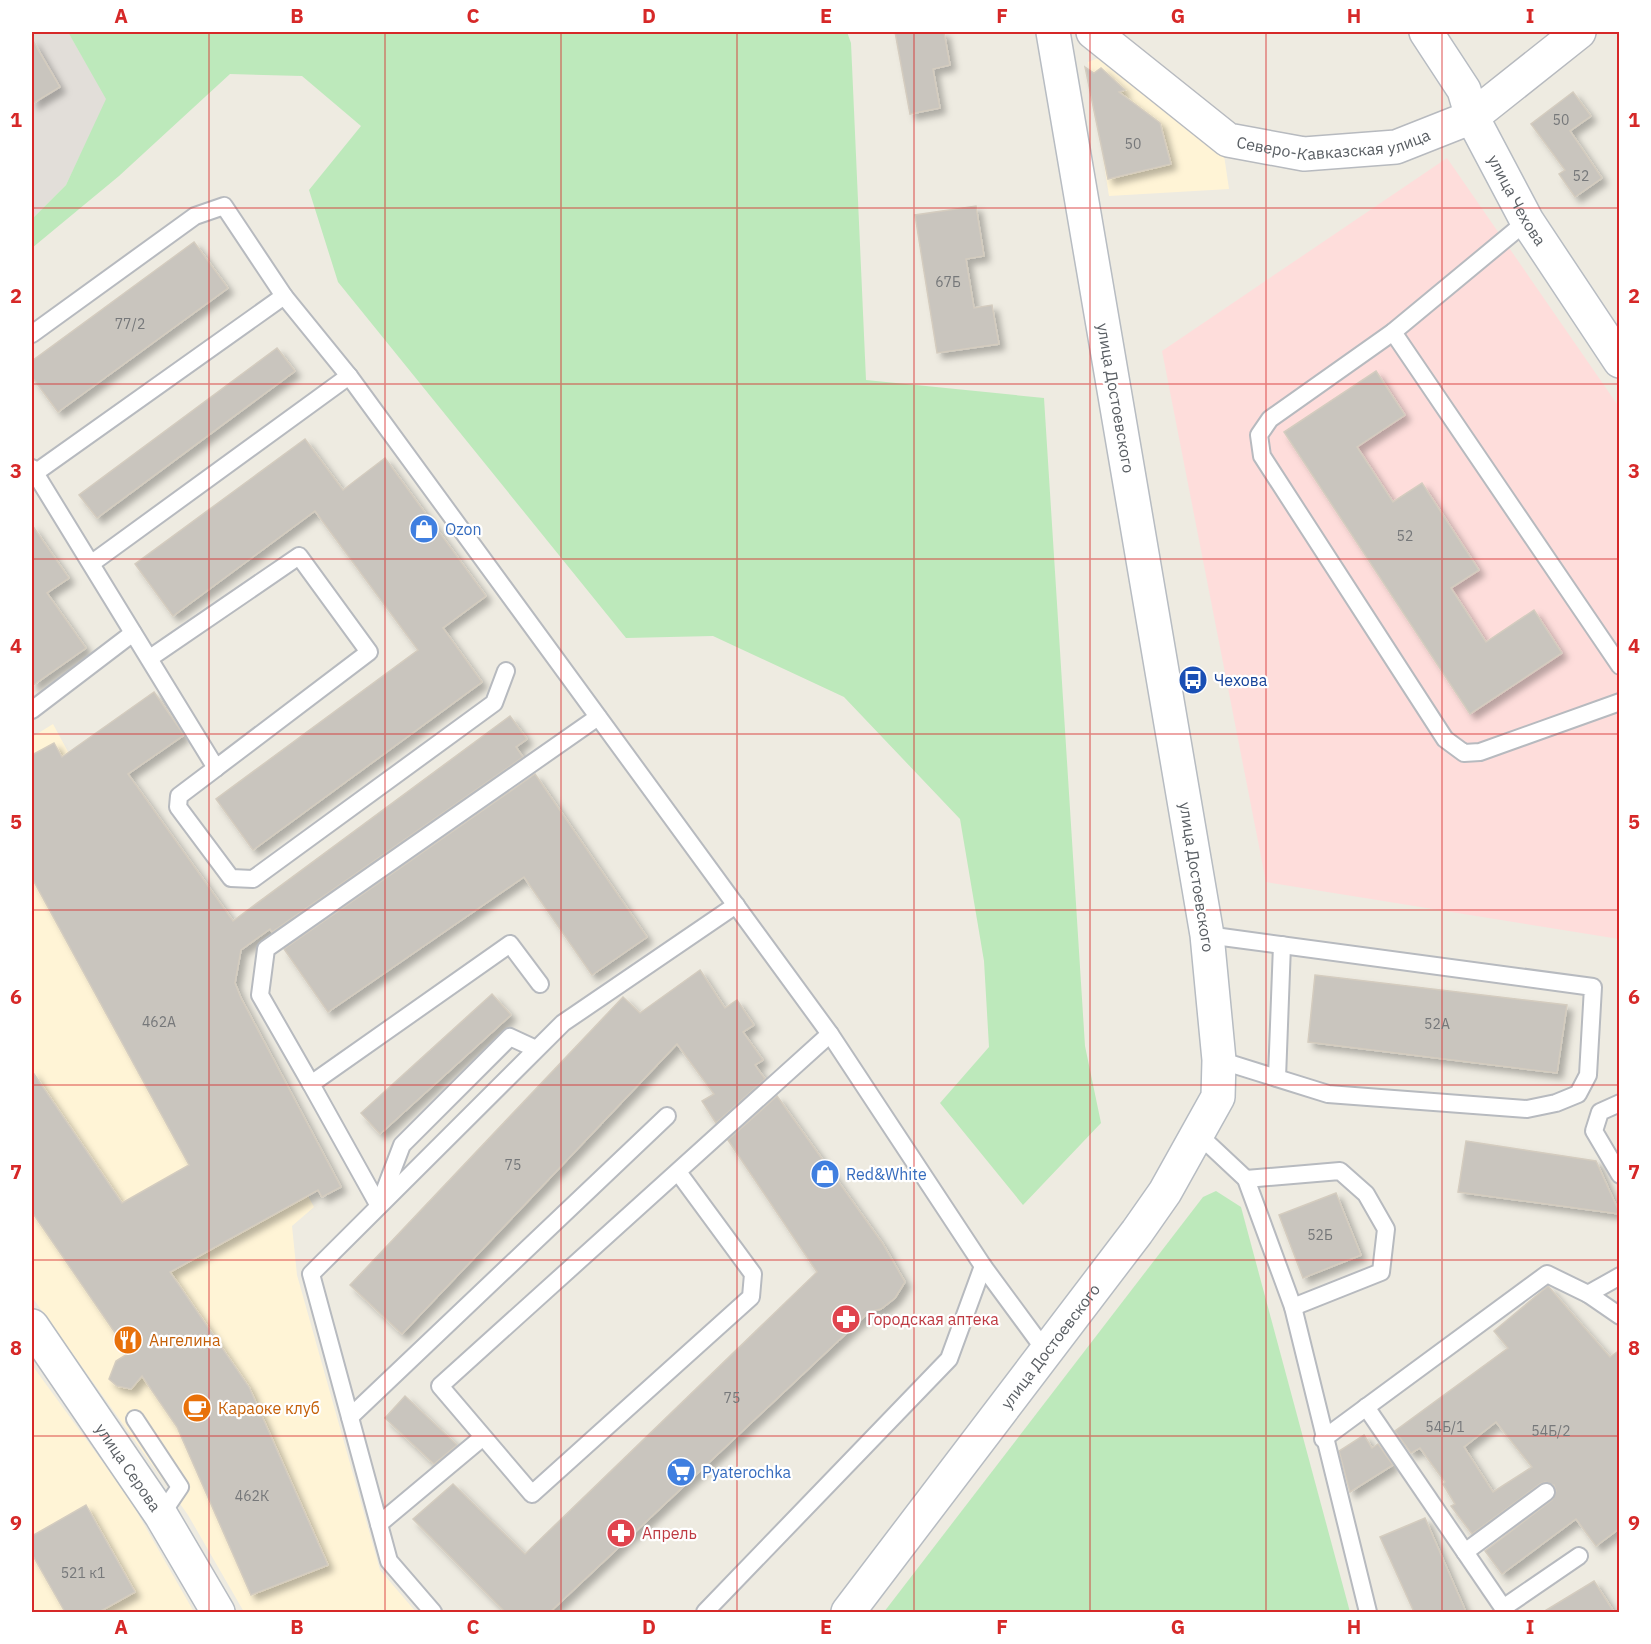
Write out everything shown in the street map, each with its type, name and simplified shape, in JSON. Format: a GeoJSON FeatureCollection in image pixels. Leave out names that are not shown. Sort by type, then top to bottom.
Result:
{"type":"FeatureCollection","features":[{"type":"Feature","properties":{"kind":"main road","name":"улица Достоевского"},"geometry":{"type":"LineString","coordinates":[[848,1612],[1047,1353],[1165,1192],[1199,1135],[1218,1097],[1219,1060],[1207,935],[1053,32]]}},
{"type":"Feature","properties":{"kind":"main road","name":"Северо-Кавказская улица"},"geometry":{"type":"LineString","coordinates":[[1094,32],[1228,140],[1304,154],[1396,147],[1472,117],[1579,32]]}},
{"type":"Feature","properties":{"kind":"main road","name":"улица Чехова"},"geometry":{"type":"LineString","coordinates":[[1426,32],[1464,90],[1472,117],[1527,221],[1620,361]]}},
{"type":"Feature","properties":{"kind":"main road","name":"улица Серова"},"geometry":{"type":"LineString","coordinates":[[32,1326],[161,1515],[216,1612]]}},
{"type":"Feature","properties":{"kind":"lane"},"geometry":{"type":"LineString","coordinates":[[32,334],[195,216],[224,206],[284,296],[349,376],[830,1034],[983,1266],[1047,1353]]}},
{"type":"Feature","properties":{"kind":"lane"},"geometry":{"type":"LineString","coordinates":[[1527,221],[1393,332],[1270,419],[1259,435],[1262,456],[1444,739],[1464,753],[1480,752],[1620,702]]}},
{"type":"Feature","properties":{"kind":"lane"},"geometry":{"type":"LineString","coordinates":[[216,768],[92,562],[33,470],[284,296]]}},
{"type":"Feature","properties":{"kind":"lane"},"geometry":{"type":"LineString","coordinates":[[1393,332],[1620,666]]}},
{"type":"Feature","properties":{"kind":"lane"},"geometry":{"type":"LineString","coordinates":[[92,562],[349,376]]}},
{"type":"Feature","properties":{"kind":"lane"},"geometry":{"type":"LineString","coordinates":[[150,658],[299,556],[369,652],[179,796],[178,807],[231,878],[252,879],[494,703],[506,670]]}},
{"type":"Feature","properties":{"kind":"lane"},"geometry":{"type":"LineString","coordinates":[[32,710],[133,633]]}},
{"type":"Feature","properties":{"kind":"lane"},"geometry":{"type":"LineString","coordinates":[[379,1206],[260,995],[266,949],[598,717]]}},
{"type":"Feature","properties":{"kind":"lane"},"geometry":{"type":"LineString","coordinates":[[433,1612],[389,1561],[311,1274],[563,1023],[736,905]]}},
{"type":"Feature","properties":{"kind":"lane"},"geometry":{"type":"LineString","coordinates":[[1207,935],[1593,987],[1588,1075],[1578,1094],[1556,1103],[1527,1109],[1328,1094],[1219,1060]]}},
{"type":"Feature","properties":{"kind":"lane"},"geometry":{"type":"LineString","coordinates":[[311,1084],[510,944],[540,984]]}},
{"type":"Feature","properties":{"kind":"lane"},"geometry":{"type":"LineString","coordinates":[[1277,1078],[1282,945]]}},
{"type":"Feature","properties":{"kind":"lane"},"geometry":{"type":"LineString","coordinates":[[678,1172],[753,1274],[751,1297],[532,1494],[440,1386],[830,1034]]}},
{"type":"Feature","properties":{"kind":"lane"},"geometry":{"type":"LineString","coordinates":[[379,1206],[402,1145],[510,1037],[536,1049]]}},
{"type":"Feature","properties":{"kind":"lane"},"geometry":{"type":"LineString","coordinates":[[1620,1103],[1600,1112],[1594,1131],[1620,1175]]}},
{"type":"Feature","properties":{"kind":"lane"},"geometry":{"type":"LineString","coordinates":[[350,1418],[667,1116]]}},
{"type":"Feature","properties":{"kind":"lane"},"geometry":{"type":"LineString","coordinates":[[1199,1135],[1246,1179],[1293,1307],[1323,1439],[1368,1612]]}},
{"type":"Feature","properties":{"kind":"lane"},"geometry":{"type":"LineString","coordinates":[[1246,1179],[1340,1171],[1366,1194],[1386,1229],[1381,1272],[1293,1307]]}},
{"type":"Feature","properties":{"kind":"lane"},"geometry":{"type":"LineString","coordinates":[[705,1612],[949,1359],[983,1266]]}},
{"type":"Feature","properties":{"kind":"lane"},"geometry":{"type":"LineString","coordinates":[[1323,1439],[1547,1274],[1588,1294],[1620,1316]]}},
{"type":"Feature","properties":{"kind":"lane"},"geometry":{"type":"LineString","coordinates":[[1588,1294],[1620,1276]]}},
{"type":"Feature","properties":{"kind":"lane"},"geometry":{"type":"LineString","coordinates":[[1366,1407],[1505,1610],[1579,1556]]}},
{"type":"Feature","properties":{"kind":"lane"},"geometry":{"type":"LineString","coordinates":[[135,1419],[180,1487],[161,1515]]}},
{"type":"Feature","properties":{"kind":"lane"},"geometry":{"type":"LineString","coordinates":[[379,1524],[483,1437]]}},
{"type":"Feature","properties":{"kind":"lane"},"geometry":{"type":"LineString","coordinates":[[1465,1552],[1546,1492]]}},
{"type":"Feature","properties":{"kind":"shaded area"},"geometry":{"type":"Polygon","coordinates":[[[32,32],[68,32],[107,99],[66,185],[32,219],[32,32]]]}},
{"type":"Feature","properties":{"kind":"shaded area"},"geometry":{"type":"Polygon","coordinates":[[[1106,55],[1224,155],[1229,189],[1109,196],[1088,62],[1106,55]]]}},
{"type":"Feature","properties":{"kind":"shaded area"},"geometry":{"type":"Polygon","coordinates":[[[1447,158],[1619,407],[1619,939],[1266,882],[1162,351],[1447,158]]]}},
{"type":"Feature","properties":{"kind":"shaded area"},"geometry":{"type":"Polygon","coordinates":[[[53,724],[314,1207],[292,1226],[297,1275],[380,1570],[416,1612],[244,1612],[188,1515],[32,1297],[32,737],[53,724]]]}},
{"type":"Feature","properties":{"kind":"shaded area"},"geometry":{"type":"Polygon","coordinates":[[[32,1365],[129,1498],[194,1612],[32,1612],[32,1365]]]}},
{"type":"Feature","properties":{"kind":"green space"},"geometry":{"type":"Polygon","coordinates":[[[68,32],[847,32],[851,43],[866,380],[1044,398],[1085,1046],[1101,1123],[1023,1205],[940,1103],[989,1047],[984,961],[960,819],[844,697],[713,636],[626,638],[338,282],[309,190],[361,126],[302,76],[230,74],[119,176],[32,248],[32,219],[66,185],[106,99],[68,32]]]}},
{"type":"Feature","properties":{"kind":"green space"},"geometry":{"type":"Polygon","coordinates":[[[1216,1191],[1241,1207],[1350,1612],[884,1612],[1203,1197],[1216,1191]]]}},
{"type":"Feature","properties":{"kind":"building"},"geometry":{"type":"Polygon","coordinates":[[[895,32],[944,32],[950,65],[933,69],[940,108],[910,114],[895,32]]]}},
{"type":"Feature","properties":{"kind":"building"},"geometry":{"type":"Polygon","coordinates":[[[32,39],[60,87],[32,104],[32,39]]]}},
{"type":"Feature","properties":{"kind":"building"},"geometry":{"type":"Polygon","coordinates":[[[1085,67],[1094,73],[1101,68],[1125,90],[1119,92],[1160,123],[1171,164],[1108,179],[1085,67]]]}},
{"type":"Feature","properties":{"kind":"building"},"geometry":{"type":"Polygon","coordinates":[[[1573,92],[1591,116],[1570,131],[1602,178],[1575,197],[1559,174],[1565,170],[1531,124],[1573,92]]]}},
{"type":"Feature","properties":{"kind":"building"},"geometry":{"type":"Polygon","coordinates":[[[976,206],[984,256],[966,259],[974,308],[992,305],[999,344],[937,353],[915,215],[976,206]]]}},
{"type":"Feature","properties":{"kind":"building"},"geometry":{"type":"Polygon","coordinates":[[[194,242],[228,288],[58,412],[32,377],[32,361],[194,242]]]}},
{"type":"Feature","properties":{"kind":"building"},"geometry":{"type":"Polygon","coordinates":[[[277,348],[295,371],[97,518],[79,495],[277,348]]]}},
{"type":"Feature","properties":{"kind":"building"},"geometry":{"type":"Polygon","coordinates":[[[1376,371],[1405,415],[1357,447],[1393,502],[1422,483],[1479,570],[1451,588],[1486,642],[1534,610],[1562,653],[1470,714],[1284,432],[1376,371]]]}},
{"type":"Feature","properties":{"kind":"building"},"geometry":{"type":"Polygon","coordinates":[[[305,439],[343,490],[385,458],[486,596],[443,628],[482,682],[253,850],[216,799],[418,650],[315,511],[173,616],[135,564],[305,439]]]}},
{"type":"Feature","properties":{"kind":"building"},"geometry":{"type":"Polygon","coordinates":[[[32,525],[69,578],[47,593],[86,648],[32,686],[32,525]]]}},
{"type":"Feature","properties":{"kind":"building"},"geometry":{"type":"Polygon","coordinates":[[[154,692],[184,735],[128,774],[233,921],[510,716],[527,739],[516,747],[523,757],[272,932],[270,929],[241,950],[235,983],[241,998],[341,1187],[322,1197],[318,1190],[170,1272],[249,1387],[328,1565],[251,1595],[177,1427],[142,1376],[131,1389],[117,1386],[109,1379],[116,1361],[129,1353],[32,1212],[32,1071],[122,1203],[189,1165],[32,878],[32,755],[54,743],[62,757],[154,692]]]}},
{"type":"Feature","properties":{"kind":"building"},"geometry":{"type":"Polygon","coordinates":[[[535,774],[647,937],[592,975],[524,877],[328,1012],[284,949],[535,774]]]}},
{"type":"Feature","properties":{"kind":"building"},"geometry":{"type":"Polygon","coordinates":[[[700,970],[725,1008],[737,1000],[754,1025],[743,1032],[763,1060],[755,1065],[765,1079],[716,1123],[702,1101],[714,1094],[677,1044],[402,1334],[350,1285],[623,997],[640,1013],[700,970]]]}},
{"type":"Feature","properties":{"kind":"building"},"geometry":{"type":"Polygon","coordinates":[[[1315,975],[1567,1005],[1557,1073],[1308,1042],[1315,975]]]}},
{"type":"Feature","properties":{"kind":"building"},"geometry":{"type":"Polygon","coordinates":[[[492,994],[511,1015],[380,1134],[361,1113],[492,994]]]}},
{"type":"Feature","properties":{"kind":"building"},"geometry":{"type":"Polygon","coordinates":[[[777,1096],[883,1244],[905,1282],[895,1298],[881,1309],[869,1312],[550,1612],[505,1612],[413,1519],[453,1484],[525,1554],[817,1272],[728,1140],[777,1096]]]}},
{"type":"Feature","properties":{"kind":"building"},"geometry":{"type":"Polygon","coordinates":[[[1466,1141],[1596,1161],[1620,1214],[1458,1192],[1466,1141]]]}},
{"type":"Feature","properties":{"kind":"building"},"geometry":{"type":"Polygon","coordinates":[[[1336,1193],[1361,1255],[1303,1278],[1279,1215],[1336,1193]]]}},
{"type":"Feature","properties":{"kind":"building"},"geometry":{"type":"Polygon","coordinates":[[[1548,1286],[1610,1357],[1620,1350],[1620,1528],[1596,1546],[1576,1519],[1502,1574],[1485,1551],[1552,1500],[1556,1491],[1554,1485],[1545,1482],[1540,1484],[1472,1534],[1451,1506],[1455,1504],[1443,1484],[1445,1482],[1420,1448],[1411,1453],[1395,1431],[1508,1348],[1494,1331],[1548,1286]],[[1496,1422],[1464,1447],[1493,1492],[1532,1467],[1496,1422]]]}},
{"type":"Feature","properties":{"kind":"building"},"geometry":{"type":"Polygon","coordinates":[[[405,1396],[457,1445],[434,1464],[385,1418],[405,1396]]]}},
{"type":"Feature","properties":{"kind":"building"},"geometry":{"type":"Polygon","coordinates":[[[1364,1435],[1372,1448],[1378,1444],[1393,1465],[1350,1492],[1339,1451],[1364,1435]]]}},
{"type":"Feature","properties":{"kind":"building"},"geometry":{"type":"Polygon","coordinates":[[[86,1505],[135,1592],[99,1612],[65,1612],[32,1554],[32,1536],[86,1505]]]}},
{"type":"Feature","properties":{"kind":"building"},"geometry":{"type":"Polygon","coordinates":[[[1425,1518],[1466,1612],[1414,1612],[1380,1537],[1425,1518]]]}},
{"type":"Feature","properties":{"kind":"building"},"geometry":{"type":"Polygon","coordinates":[[[1594,1581],[1614,1612],[1543,1612],[1594,1581]]]}},
{"type":"Feature","properties":{"kind":"place","name":"Ozon"},"geometry":{"type":"Point","coordinates":[424,529]}},
{"type":"Feature","properties":{"kind":"place","name":"Чехова"},"geometry":{"type":"Point","coordinates":[1193,680]}},
{"type":"Feature","properties":{"kind":"place","name":"Red&White"},"geometry":{"type":"Point","coordinates":[825,1174]}},
{"type":"Feature","properties":{"kind":"place","name":"Городская аптека"},"geometry":{"type":"Point","coordinates":[846,1319]}},
{"type":"Feature","properties":{"kind":"place","name":"Ангелина"},"geometry":{"type":"Point","coordinates":[128,1340]}},
{"type":"Feature","properties":{"kind":"place","name":"Караоке клуб"},"geometry":{"type":"Point","coordinates":[197,1408]}},
{"type":"Feature","properties":{"kind":"place","name":"Pyaterochka"},"geometry":{"type":"Point","coordinates":[681,1472]}},
{"type":"Feature","properties":{"kind":"place","name":"Апрель"},"geometry":{"type":"Point","coordinates":[621,1533]}}]}
